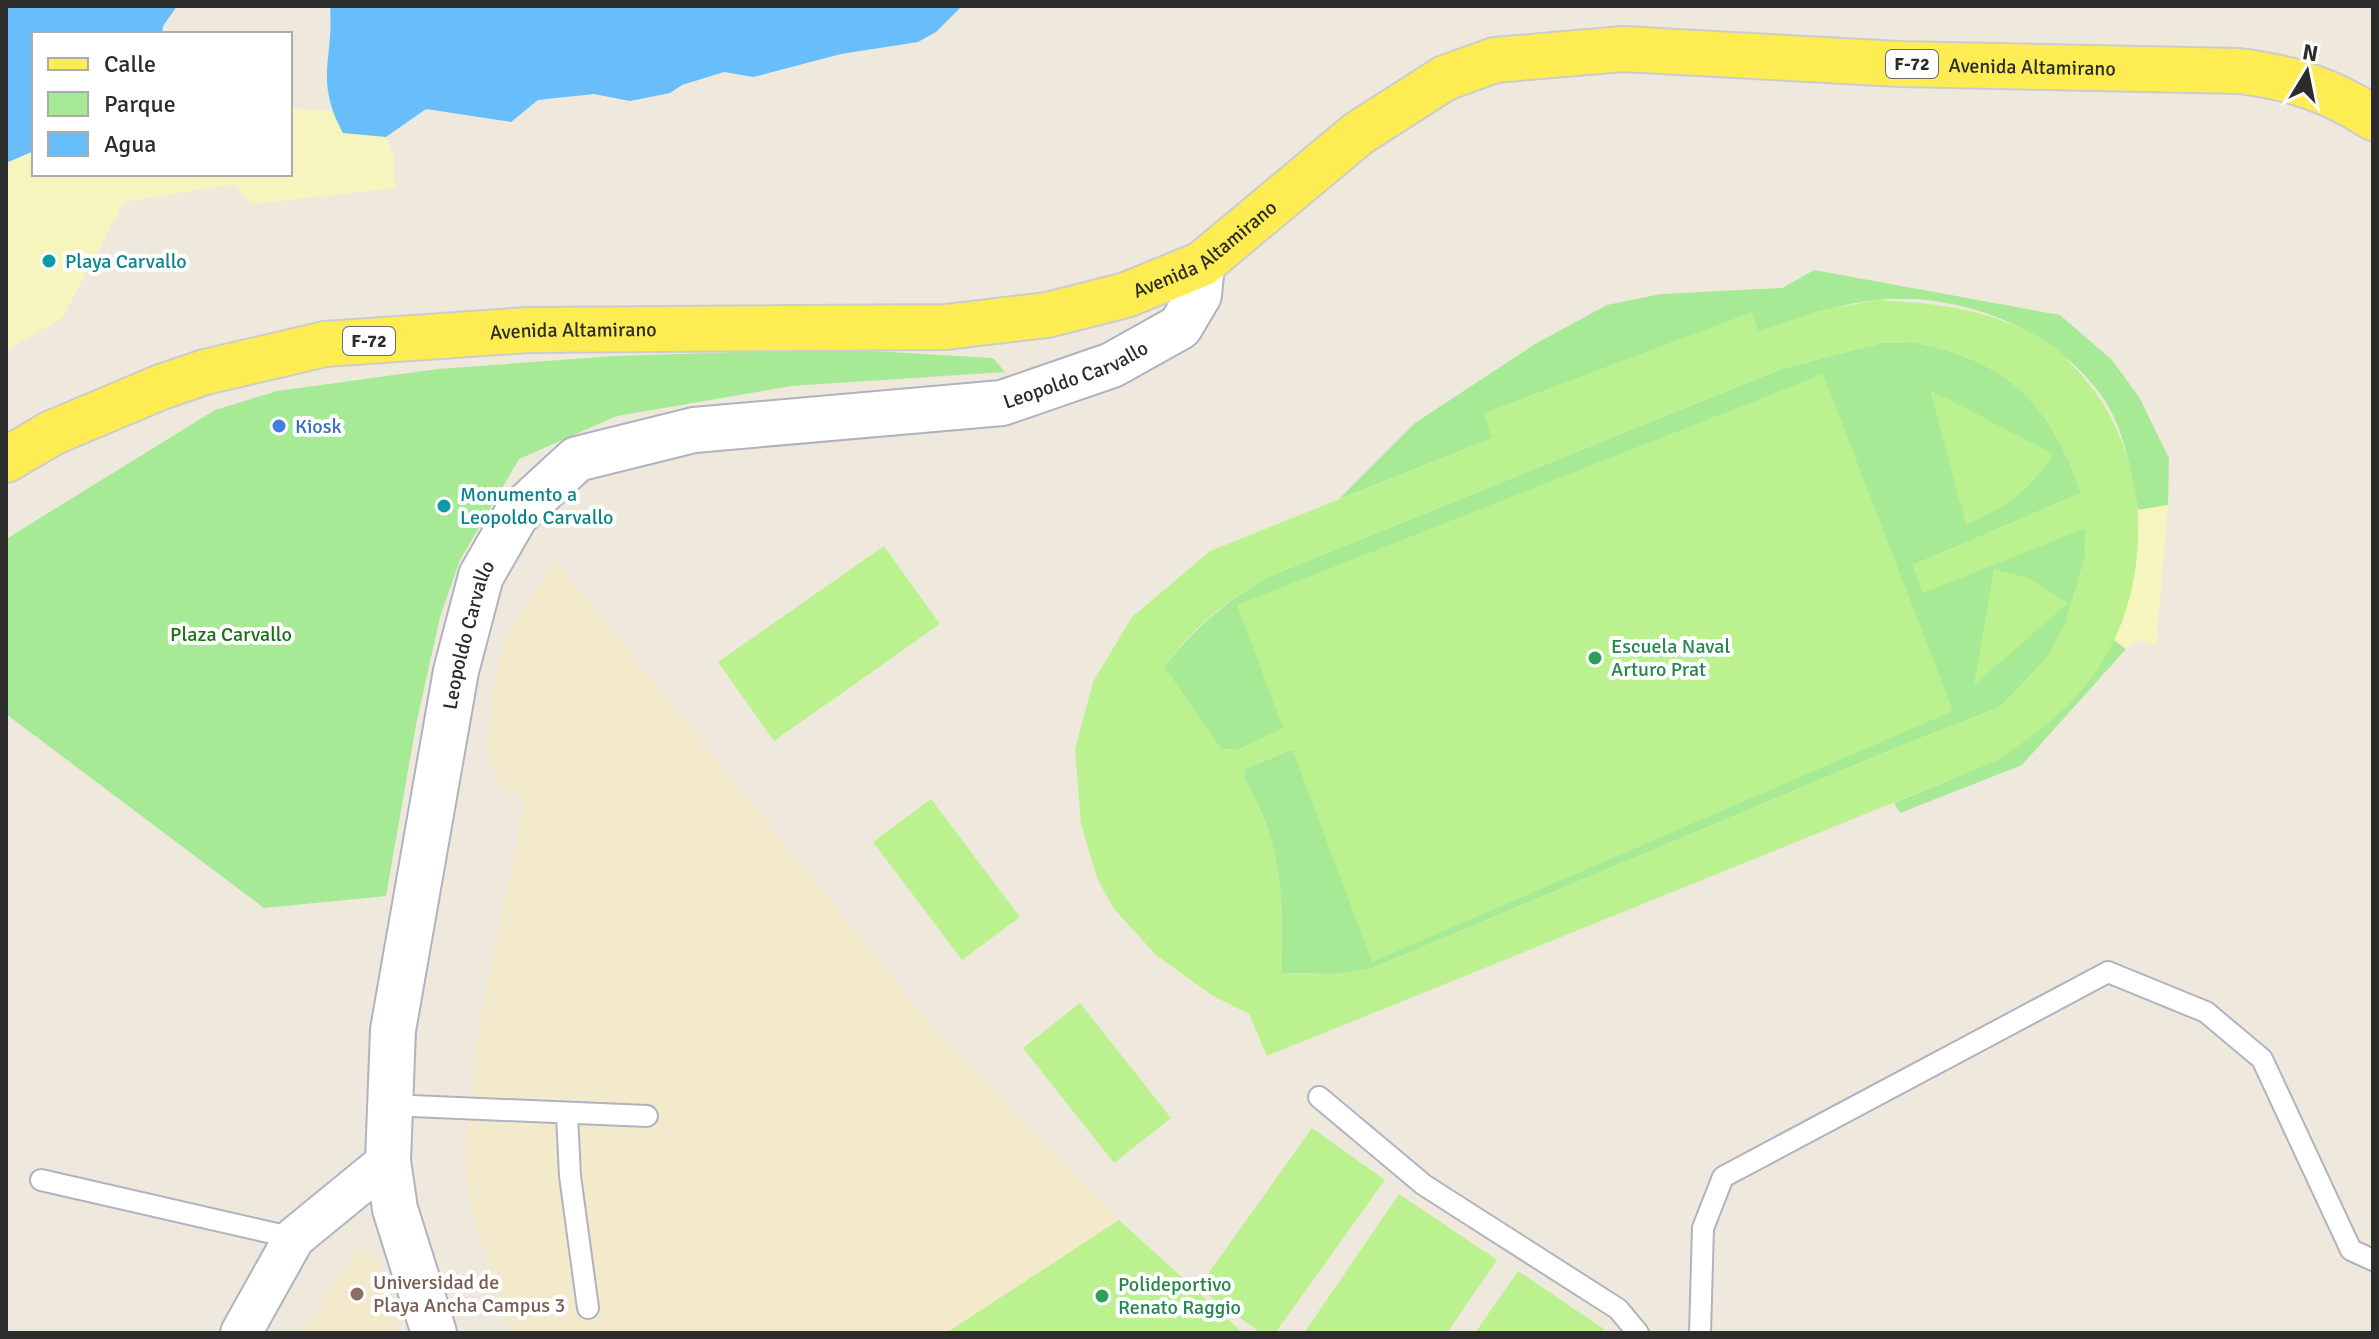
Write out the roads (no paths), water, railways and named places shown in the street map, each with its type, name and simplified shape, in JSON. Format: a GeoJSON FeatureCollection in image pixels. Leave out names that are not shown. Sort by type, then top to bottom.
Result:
{"type":"FeatureCollection","features":[{"type":"Feature","properties":{"kind":"main road","name":"Avenida Altamirano"},"geometry":{"type":"LineString","coordinates":[[6,460],[52,433],[161,387],[205,372],[325,344],[528,330],[946,327],[1047,315],[1126,295],[1202,264],[1359,133],[1445,78],[1495,60],[1623,49],[1899,64],[2239,71],[2279,76],[2316,87],[2373,118]]}},
{"type":"Feature","properties":{"kind":"street","name":"Leopoldo Carvallo"},"geometry":{"type":"LineString","coordinates":[[434,1333],[395,1209],[388,1161],[393,1030],[456,671],[481,576],[516,515],[577,459],[694,430],[1002,403],[1112,365],[1180,327],[1199,295],[1202,264]]}},
{"type":"Feature","properties":{"kind":"street"},"geometry":{"type":"LineString","coordinates":[[241,1333],[294,1238],[388,1161]]}},
{"type":"Feature","properties":{"kind":"lane"},"geometry":{"type":"LineString","coordinates":[[1700,1333],[1703,1228],[1723,1177],[2108,972],[2206,1012],[2262,1059],[2351,1250],[2373,1260]]}},
{"type":"Feature","properties":{"kind":"lane"},"geometry":{"type":"LineString","coordinates":[[1319,1097],[1424,1185],[1618,1309],[1638,1333]]}},
{"type":"Feature","properties":{"kind":"lane"},"geometry":{"type":"LineString","coordinates":[[389,1105],[567,1115],[647,1116]]}},
{"type":"Feature","properties":{"kind":"lane"},"geometry":{"type":"LineString","coordinates":[[567,1115],[570,1176],[588,1308]]}},
{"type":"Feature","properties":{"kind":"lane"},"geometry":{"type":"LineString","coordinates":[[41,1180],[294,1238]]}},
{"type":"Feature","properties":{"kind":"water"},"geometry":{"type":"Polygon","coordinates":[[[6,6],[177,6],[162,32],[32,32],[32,152],[6,163],[6,6]]]}},
{"type":"Feature","properties":{"kind":"water"},"geometry":{"type":"Polygon","coordinates":[[[330,6],[962,6],[936,32],[918,42],[841,54],[753,77],[724,72],[682,85],[670,93],[630,101],[594,94],[538,100],[511,122],[426,109],[386,137],[343,133],[334,114],[327,83],[330,6]]]}},
{"type":"Feature","properties":{"kind":"place","name":"Playa Carvallo"},"geometry":{"type":"Point","coordinates":[49,261]}},
{"type":"Feature","properties":{"kind":"place","name":"Kiosk"},"geometry":{"type":"Point","coordinates":[279,426]}},
{"type":"Feature","properties":{"kind":"place","name":"Monumento a Leopoldo Carvallo"},"geometry":{"type":"Point","coordinates":[444,506]}},
{"type":"Feature","properties":{"kind":"place","name":"Escuela Naval Arturo Prat"},"geometry":{"type":"Point","coordinates":[1595,658]}},
{"type":"Feature","properties":{"kind":"place","name":"Universidad de Playa Ancha Campus 3"},"geometry":{"type":"Point","coordinates":[357,1294]}},
{"type":"Feature","properties":{"kind":"place","name":"Polideportivo Renato Raggio"},"geometry":{"type":"Point","coordinates":[1102,1296]}},
{"type":"Feature","properties":{"kind":"park label","name":"Plaza Carvallo"},"geometry":{"type":"Point","coordinates":[231,634]}}]}
